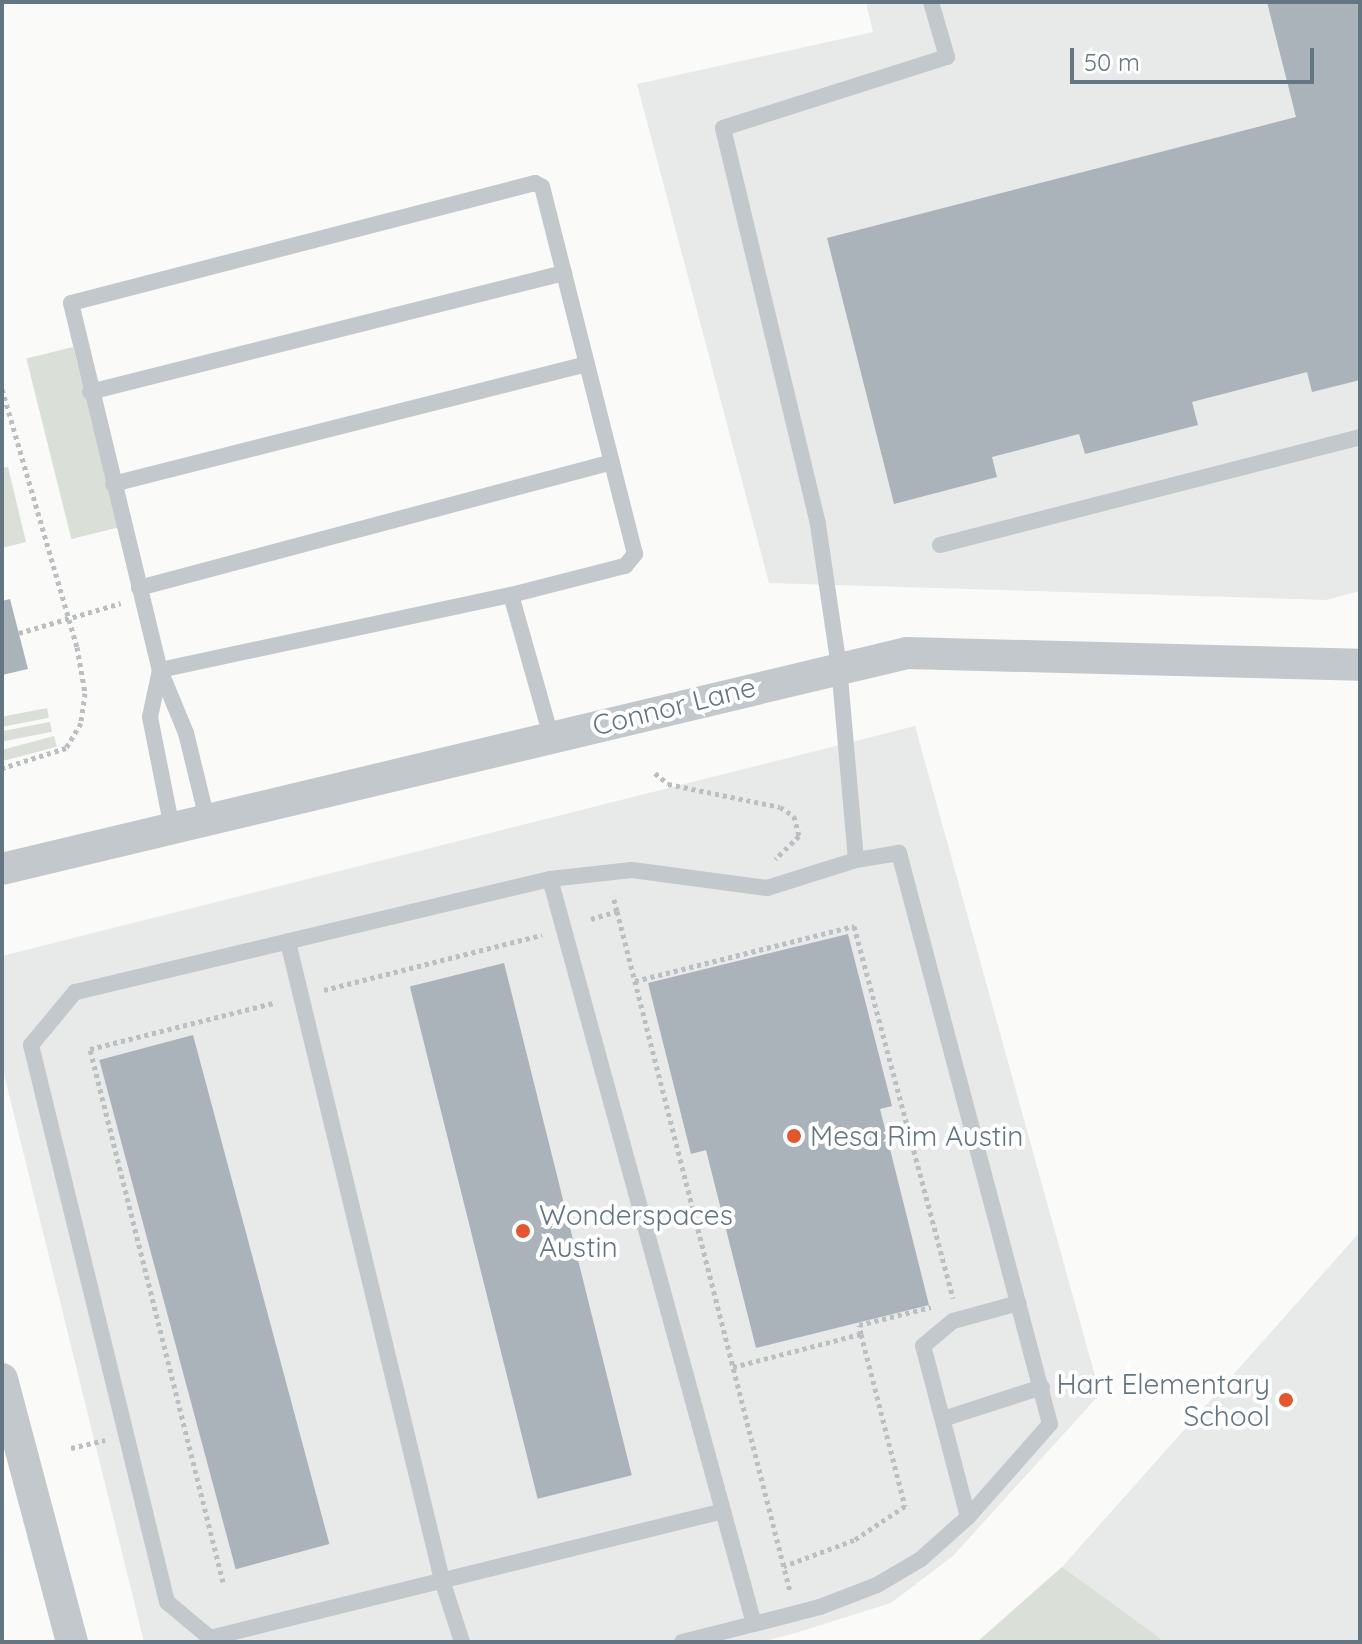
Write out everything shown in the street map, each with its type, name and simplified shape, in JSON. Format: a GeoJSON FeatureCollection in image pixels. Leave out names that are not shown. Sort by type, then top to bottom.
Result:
{"type":"FeatureCollection","features":[{"type":"Feature","properties":{"kind":"street","name":"Connor Lane"},"geometry":{"type":"LineString","coordinates":[[2,869],[907,653],[974,652],[1360,665]]}},
{"type":"Feature","properties":{"kind":"street"},"geometry":{"type":"LineString","coordinates":[[2,1379],[72,1642]]}},
{"type":"Feature","properties":{"kind":"lane"},"geometry":{"type":"LineString","coordinates":[[856,860],[839,667],[818,524],[723,128],[947,57],[931,2]]}},
{"type":"Feature","properties":{"kind":"lane"},"geometry":{"type":"LineString","coordinates":[[160,670],[511,595],[630,562],[635,554],[542,187],[535,183],[76,300],[69,310],[160,670],[186,733],[207,819]]}},
{"type":"Feature","properties":{"kind":"lane"},"geometry":{"type":"LineString","coordinates":[[90,392],[564,273]]}},
{"type":"Feature","properties":{"kind":"lane"},"geometry":{"type":"LineString","coordinates":[[113,484],[587,364]]}},
{"type":"Feature","properties":{"kind":"lane"},"geometry":{"type":"LineString","coordinates":[[940,545],[1360,437]]}},
{"type":"Feature","properties":{"kind":"lane"},"geometry":{"type":"LineString","coordinates":[[141,593],[611,462]]}},
{"type":"Feature","properties":{"kind":"lane"},"geometry":{"type":"LineString","coordinates":[[511,595],[551,736]]}},
{"type":"Feature","properties":{"kind":"lane"},"geometry":{"type":"LineString","coordinates":[[160,670],[150,717],[172,828]]}},
{"type":"Feature","properties":{"kind":"lane"},"geometry":{"type":"LineString","coordinates":[[682,1642],[820,1607],[877,1585],[921,1559],[968,1517],[1050,1424],[899,853],[856,860],[767,888],[632,870],[550,879],[75,992],[31,1045],[167,1602],[210,1638],[723,1511]]}},
{"type":"Feature","properties":{"kind":"lane"},"geometry":{"type":"LineString","coordinates":[[550,879],[754,1624]]}},
{"type":"Feature","properties":{"kind":"lane"},"geometry":{"type":"LineString","coordinates":[[288,942],[442,1580],[462,1642]]}},
{"type":"Feature","properties":{"kind":"lane"},"geometry":{"type":"LineString","coordinates":[[968,1517],[923,1346],[953,1321],[1019,1303]]}},
{"type":"Feature","properties":{"kind":"lane"},"geometry":{"type":"LineString","coordinates":[[943,1419],[1042,1387]]}},
{"type":"Feature","properties":{"kind":"path"},"geometry":{"type":"LineString","coordinates":[[2,389],[85,693],[81,723],[66,748],[2,768]]}},
{"type":"Feature","properties":{"kind":"path"},"geometry":{"type":"LineString","coordinates":[[19,633],[141,593]]}},
{"type":"Feature","properties":{"kind":"path"},"geometry":{"type":"LineString","coordinates":[[655,773],[668,784],[780,807],[794,816],[799,836],[777,855],[773,867]]}},
{"type":"Feature","properties":{"kind":"path"},"geometry":{"type":"LineString","coordinates":[[612,894],[790,1591]]}},
{"type":"Feature","properties":{"kind":"path"},"geometry":{"type":"LineString","coordinates":[[591,919],[617,911]]}},
{"type":"Feature","properties":{"kind":"path"},"geometry":{"type":"LineString","coordinates":[[635,981],[854,926],[953,1301],[859,1325],[905,1506],[854,1540],[784,1566]]}},
{"type":"Feature","properties":{"kind":"path"},"geometry":{"type":"LineString","coordinates":[[324,990],[543,934]]}},
{"type":"Feature","properties":{"kind":"path"},"geometry":{"type":"LineString","coordinates":[[223,1582],[90,1049],[273,1003]]}},
{"type":"Feature","properties":{"kind":"path"},"geometry":{"type":"LineString","coordinates":[[733,1367],[861,1334]]}},
{"type":"Feature","properties":{"kind":"path"},"geometry":{"type":"LineString","coordinates":[[71,1448],[106,1440]]}},
{"type":"Feature","properties":{"kind":"shaded area"},"geometry":{"type":"Polygon","coordinates":[[[866,2],[1360,2],[1360,591],[1326,600],[769,583],[637,84],[873,32],[866,2]]]}},
{"type":"Feature","properties":{"kind":"shaded area"},"geometry":{"type":"Polygon","coordinates":[[[73,347],[118,527],[71,539],[26,359],[73,347]]]}},
{"type":"Feature","properties":{"kind":"shaded area"},"geometry":{"type":"Polygon","coordinates":[[[8,467],[26,542],[2,548],[2,468],[8,467]]]}},
{"type":"Feature","properties":{"kind":"shaded area"},"geometry":{"type":"Polygon","coordinates":[[[47,708],[49,718],[4,727],[2,717],[47,708]]]}},
{"type":"Feature","properties":{"kind":"shaded area"},"geometry":{"type":"Polygon","coordinates":[[[50,722],[52,732],[4,741],[2,731],[50,722]]]}},
{"type":"Feature","properties":{"kind":"shaded area"},"geometry":{"type":"Polygon","coordinates":[[[915,726],[1100,1394],[953,1556],[891,1603],[792,1634],[761,1642],[144,1642],[2,1066],[2,956],[915,726]]]}},
{"type":"Feature","properties":{"kind":"shaded area"},"geometry":{"type":"Polygon","coordinates":[[[54,736],[57,747],[5,761],[2,750],[54,736]]]}},
{"type":"Feature","properties":{"kind":"shaded area","name":"Hart Elementary School"},"geometry":{"type":"Polygon","coordinates":[[[1360,1232],[1360,1642],[1163,1642],[1062,1567],[1360,1232]]]}},
{"type":"Feature","properties":{"kind":"shaded area"},"geometry":{"type":"Polygon","coordinates":[[[1062,1567],[1157,1636],[1163,1642],[977,1642],[1062,1567]]]}},
{"type":"Feature","properties":{"kind":"building"},"geometry":{"type":"Polygon","coordinates":[[[1267,2],[1360,2],[1360,380],[1312,392],[1307,372],[1192,402],[1198,425],[1085,454],[1079,434],[992,457],[997,477],[894,504],[827,238],[1296,117],[1267,2]]]}},
{"type":"Feature","properties":{"kind":"building"},"geometry":{"type":"Polygon","coordinates":[[[10,599],[28,669],[2,675],[2,601],[10,599]]]}},
{"type":"Feature","properties":{"kind":"building"},"geometry":{"type":"Polygon","coordinates":[[[848,934],[892,1106],[880,1109],[929,1305],[756,1348],[706,1150],[691,1154],[648,983],[848,934]]]}},
{"type":"Feature","properties":{"kind":"building","name":"Wonderspaces Austin"},"geometry":{"type":"Polygon","coordinates":[[[504,963],[632,1475],[538,1499],[410,986],[504,963]]]}},
{"type":"Feature","properties":{"kind":"building"},"geometry":{"type":"Polygon","coordinates":[[[193,1035],[329,1544],[236,1569],[99,1060],[193,1035]]]}},
{"type":"Feature","properties":{"kind":"place","name":"Mesa Rim Austin"},"geometry":{"type":"Point","coordinates":[794,1136]}},
{"type":"Feature","properties":{"kind":"place","name":"Wonderspaces Austin"},"geometry":{"type":"Point","coordinates":[523,1231]}},
{"type":"Feature","properties":{"kind":"place","name":"Hart Elementary School"},"geometry":{"type":"Point","coordinates":[1286,1400]}}]}
